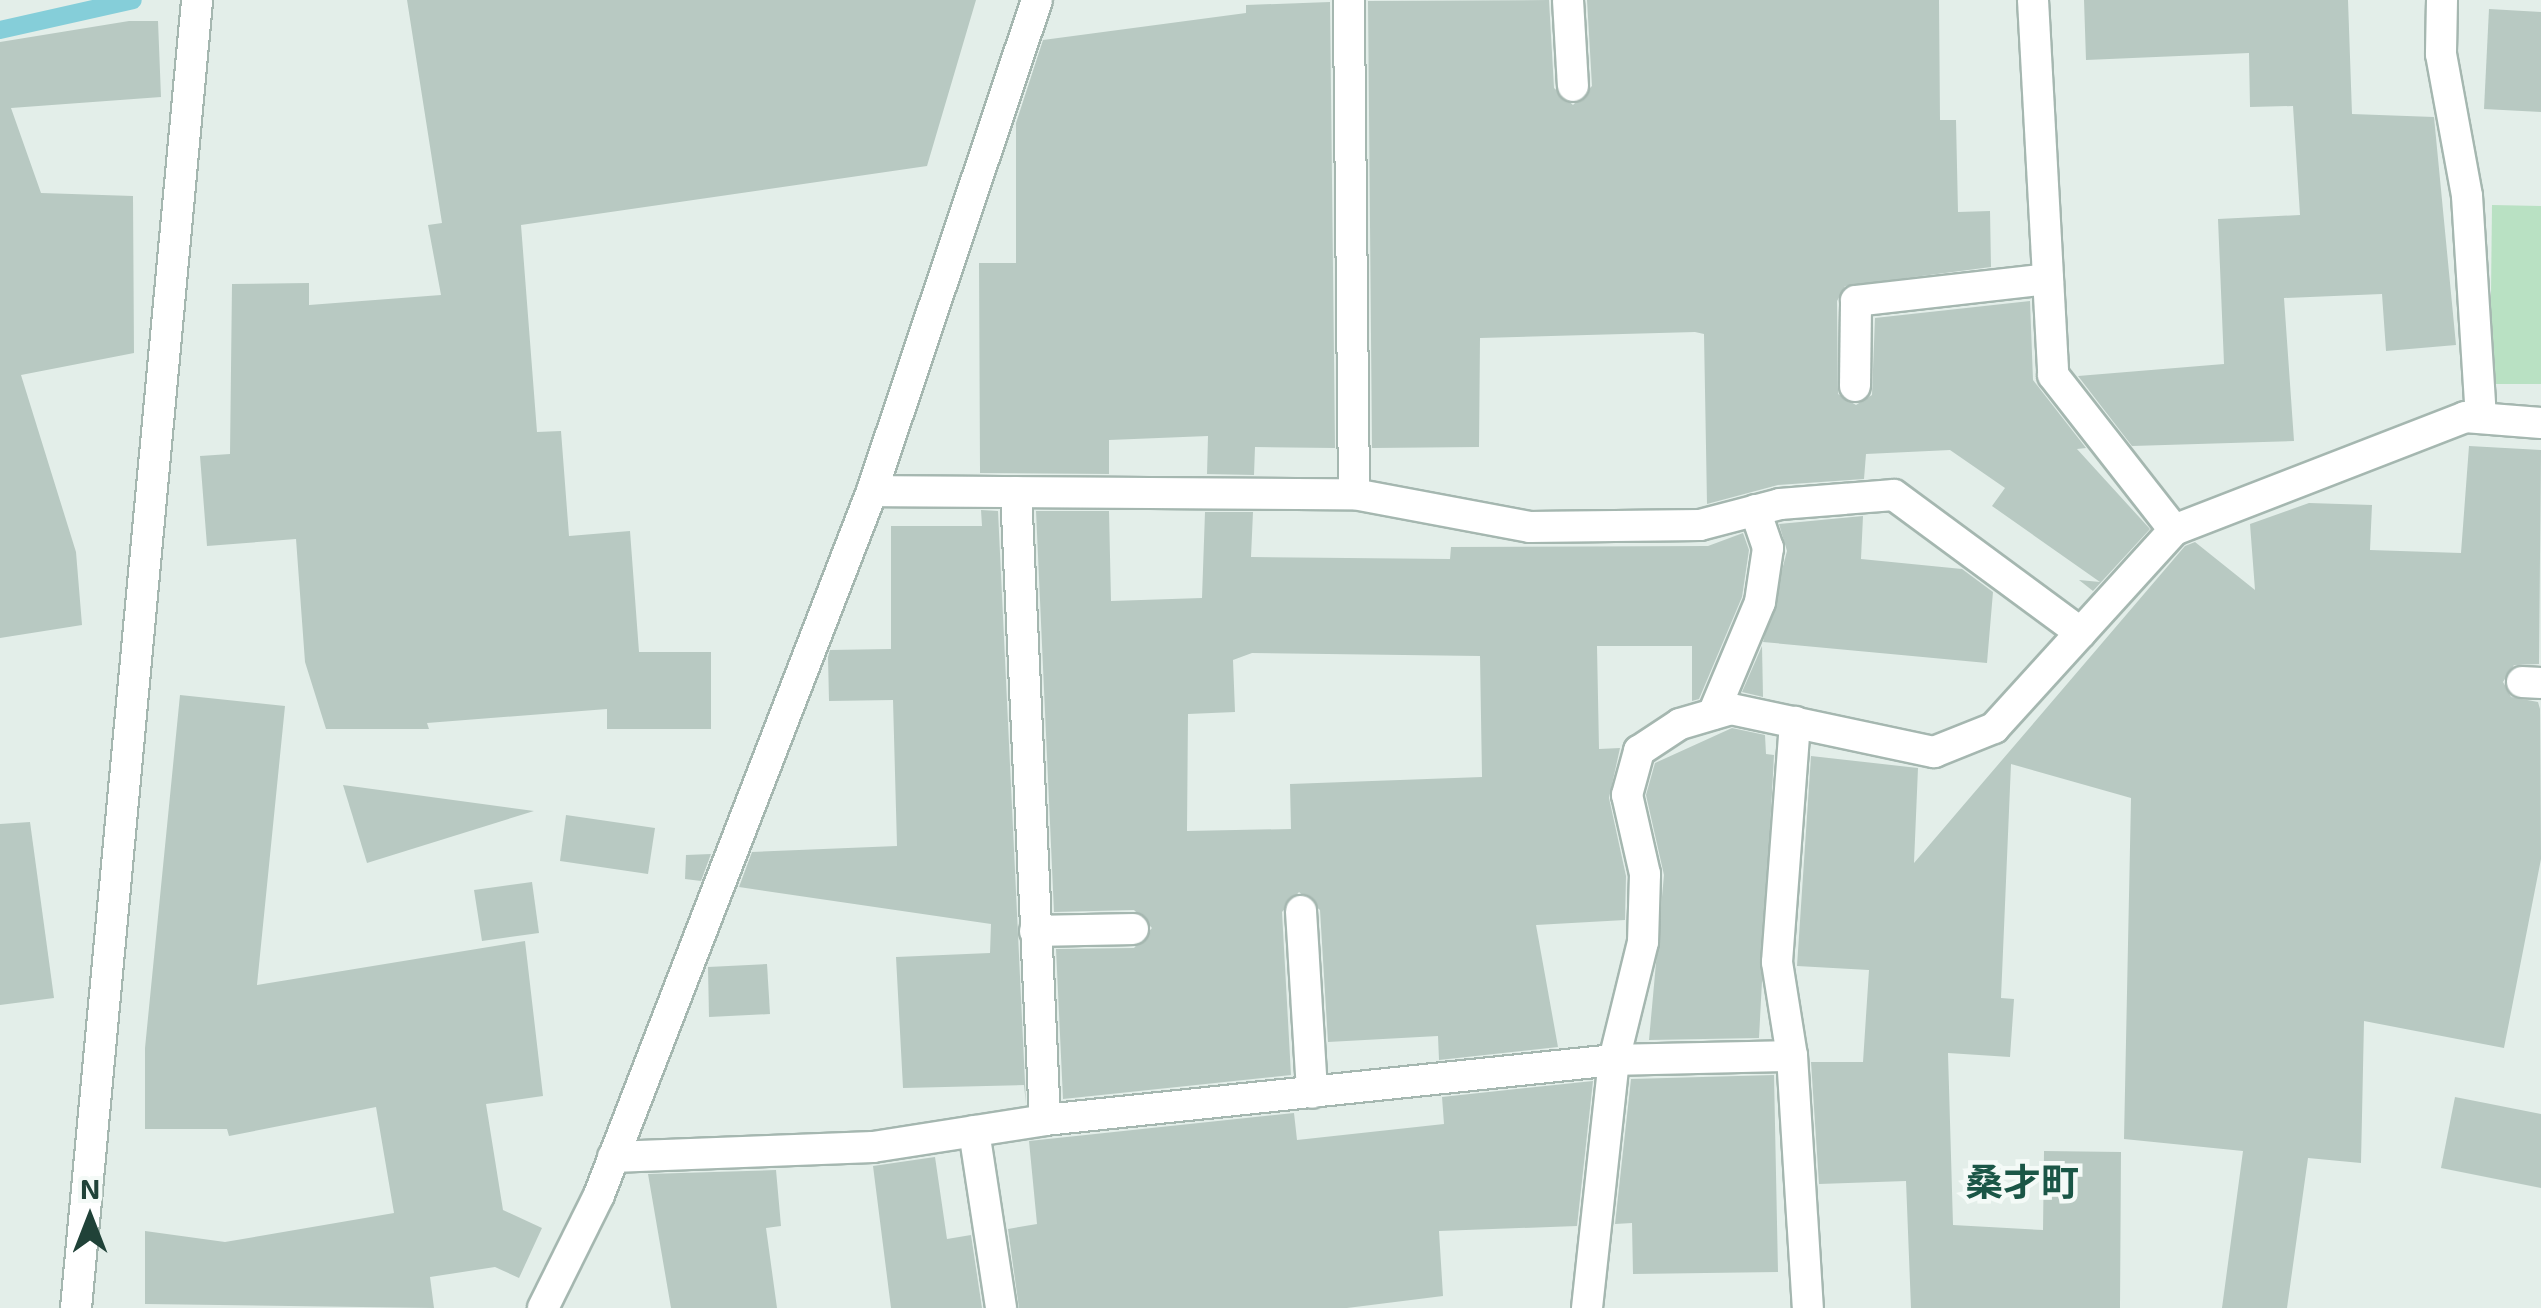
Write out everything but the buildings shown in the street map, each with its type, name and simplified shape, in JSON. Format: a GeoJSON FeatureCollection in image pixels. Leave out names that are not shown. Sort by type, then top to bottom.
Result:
{"type":"FeatureCollection","features":[{"type":"Feature","properties":{"kind":"street"},"geometry":{"type":"LineString","coordinates":[[76,1308],[198,0]]}},
{"type":"Feature","properties":{"kind":"street"},"geometry":{"type":"LineString","coordinates":[[543,1308],[612,1157],[872,491],[1036,0]]}},
{"type":"Feature","properties":{"kind":"street"},"geometry":{"type":"LineString","coordinates":[[1349,0],[1354,494]]}},
{"type":"Feature","properties":{"kind":"street"},"geometry":{"type":"LineString","coordinates":[[1568,0],[1572,86]]}},
{"type":"Feature","properties":{"kind":"street"},"geometry":{"type":"LineString","coordinates":[[2034,0],[2053,376],[2174,530]]}},
{"type":"Feature","properties":{"kind":"street"},"geometry":{"type":"LineString","coordinates":[[2442,0],[2440,54],[2467,196],[2481,418]]}},
{"type":"Feature","properties":{"kind":"street"},"geometry":{"type":"LineString","coordinates":[[1855,386],[1856,301],[2048,279]]}},
{"type":"Feature","properties":{"kind":"street"},"geometry":{"type":"LineString","coordinates":[[1587,1308],[1614,1060],[1643,942],[1644,874],[1627,796],[1639,751],[1730,709],[1934,752],[1994,728],[2174,530],[2464,416],[2541,422]]}},
{"type":"Feature","properties":{"kind":"street"},"geometry":{"type":"LineString","coordinates":[[872,491],[1354,494],[1530,527],[1700,525],[1756,510],[1894,495],[2080,633]]}},
{"type":"Feature","properties":{"kind":"street"},"geometry":{"type":"LineString","coordinates":[[1016,492],[1044,1120]]}},
{"type":"Feature","properties":{"kind":"street"},"geometry":{"type":"LineString","coordinates":[[1713,714],[1760,602],[1768,548],[1756,510]]}},
{"type":"Feature","properties":{"kind":"street"},"geometry":{"type":"LineString","coordinates":[[1795,722],[1777,962],[1792,1056],[1808,1308]]}},
{"type":"Feature","properties":{"kind":"street"},"geometry":{"type":"LineString","coordinates":[[1301,911],[1312,1093]]}},
{"type":"Feature","properties":{"kind":"street"},"geometry":{"type":"LineString","coordinates":[[1036,931],[1133,929]]}},
{"type":"Feature","properties":{"kind":"street"},"geometry":{"type":"LineString","coordinates":[[612,1157],[873,1147],[1044,1120],[1614,1060],[1792,1056]]}},
{"type":"Feature","properties":{"kind":"street"},"geometry":{"type":"LineString","coordinates":[[974,1131],[1001,1308]]}},
{"type":"Feature","properties":{"kind":"green space"},"geometry":{"type":"Polygon","coordinates":[[[2492,205],[2541,206],[2541,384],[2490,384],[2492,205]]]}},
{"type":"Feature","properties":{"kind":"waterway"},"geometry":{"type":"LineString","coordinates":[[0,30],[133,0]]}},
{"type":"Feature","properties":{"kind":"district","name":"桑才町"},"geometry":{"type":"Point","coordinates":[2022,1182]}}]}
